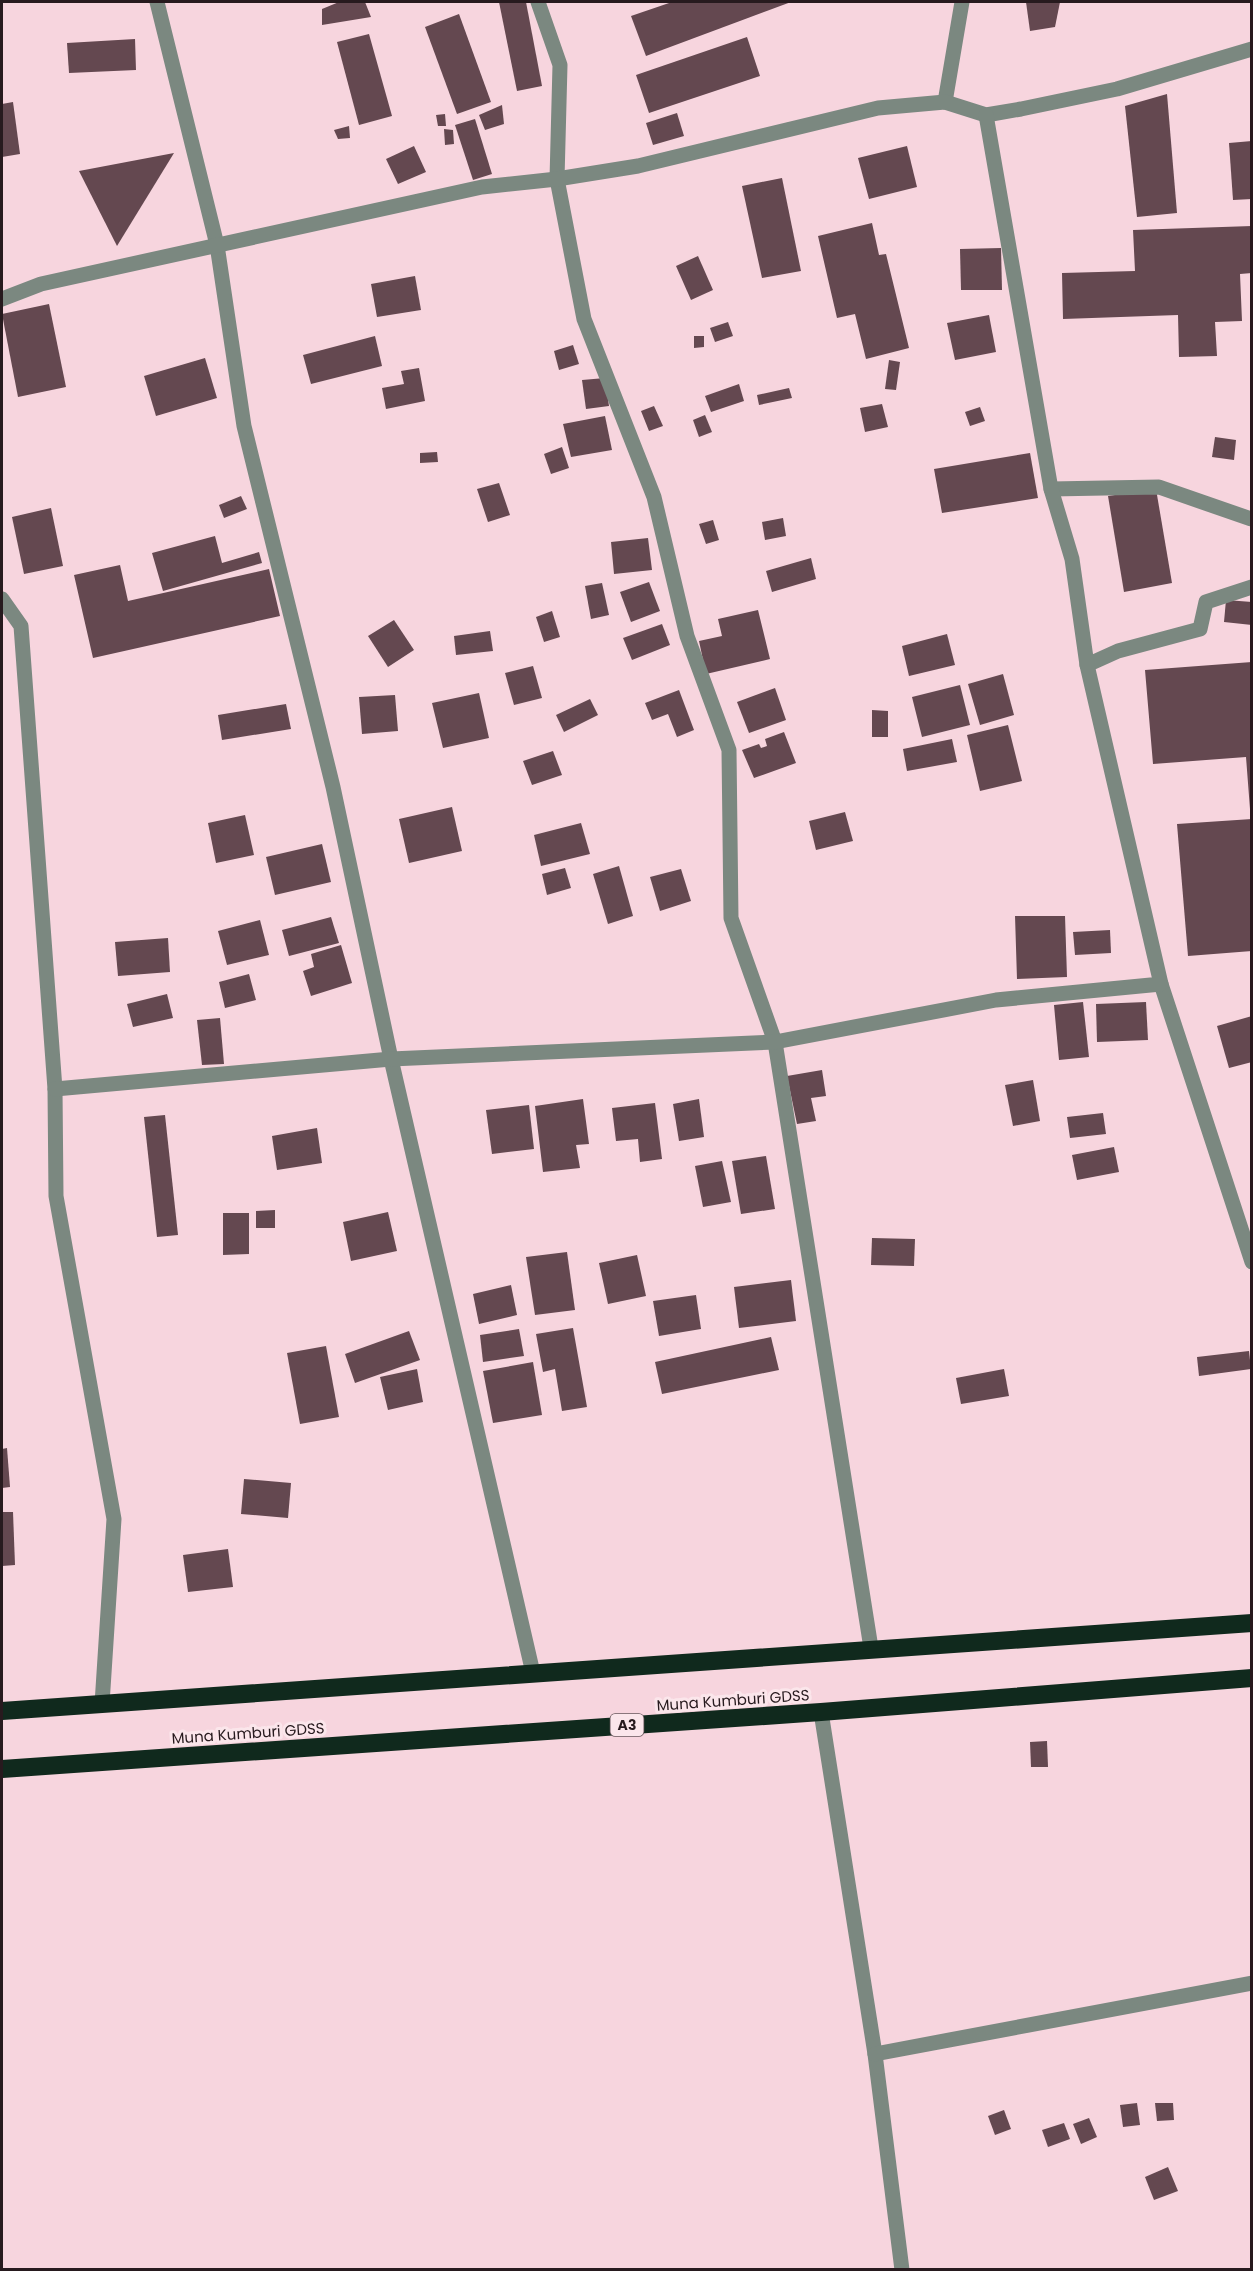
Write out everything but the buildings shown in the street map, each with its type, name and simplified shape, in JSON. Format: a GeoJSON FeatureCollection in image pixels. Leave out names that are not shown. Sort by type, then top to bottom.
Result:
{"type":"FeatureCollection","features":[{"type":"Feature","properties":{"kind":"highway"},"geometry":{"type":"LineString","coordinates":[[2,1711],[1251,1623]]}},
{"type":"Feature","properties":{"kind":"highway","name":"Muna Kumburi GDSS"},"geometry":{"type":"LineString","coordinates":[[2,1768],[821,1712],[1251,1678]]}},
{"type":"Feature","properties":{"kind":"street"},"geometry":{"type":"LineString","coordinates":[[157,2],[217,245],[244,426],[333,787],[391,1059],[533,1673]]}},
{"type":"Feature","properties":{"kind":"street"},"geometry":{"type":"LineString","coordinates":[[538,2],[560,66],[558,179],[584,319],[654,496],[687,636],[729,750],[731,918],[775,1042],[871,1648]]}},
{"type":"Feature","properties":{"kind":"street"},"geometry":{"type":"LineString","coordinates":[[945,102],[963,2]]}},
{"type":"Feature","properties":{"kind":"street"},"geometry":{"type":"LineString","coordinates":[[2,299],[41,284],[482,187],[558,179],[638,166],[878,108],[945,102],[986,115],[1117,89],[1251,49]]}},
{"type":"Feature","properties":{"kind":"street"},"geometry":{"type":"LineString","coordinates":[[986,115],[1051,489],[1072,559],[1087,665],[1161,984],[1251,1262]]}},
{"type":"Feature","properties":{"kind":"street"},"geometry":{"type":"LineString","coordinates":[[1051,489],[1159,487],[1251,520]]}},
{"type":"Feature","properties":{"kind":"street"},"geometry":{"type":"LineString","coordinates":[[1087,665],[1118,651],[1200,629],[1206,602],[1251,587]]}},
{"type":"Feature","properties":{"kind":"street"},"geometry":{"type":"LineString","coordinates":[[2,599],[21,626],[55,1089],[56,1196],[114,1519],[102,1704]]}},
{"type":"Feature","properties":{"kind":"street"},"geometry":{"type":"LineString","coordinates":[[55,1089],[391,1059],[775,1042],[996,1000],[1161,984]]}},
{"type":"Feature","properties":{"kind":"street"},"geometry":{"type":"LineString","coordinates":[[821,1712],[875,2054],[902,2270]]}},
{"type":"Feature","properties":{"kind":"street"},"geometry":{"type":"LineString","coordinates":[[875,2054],[1251,1983]]}}]}
